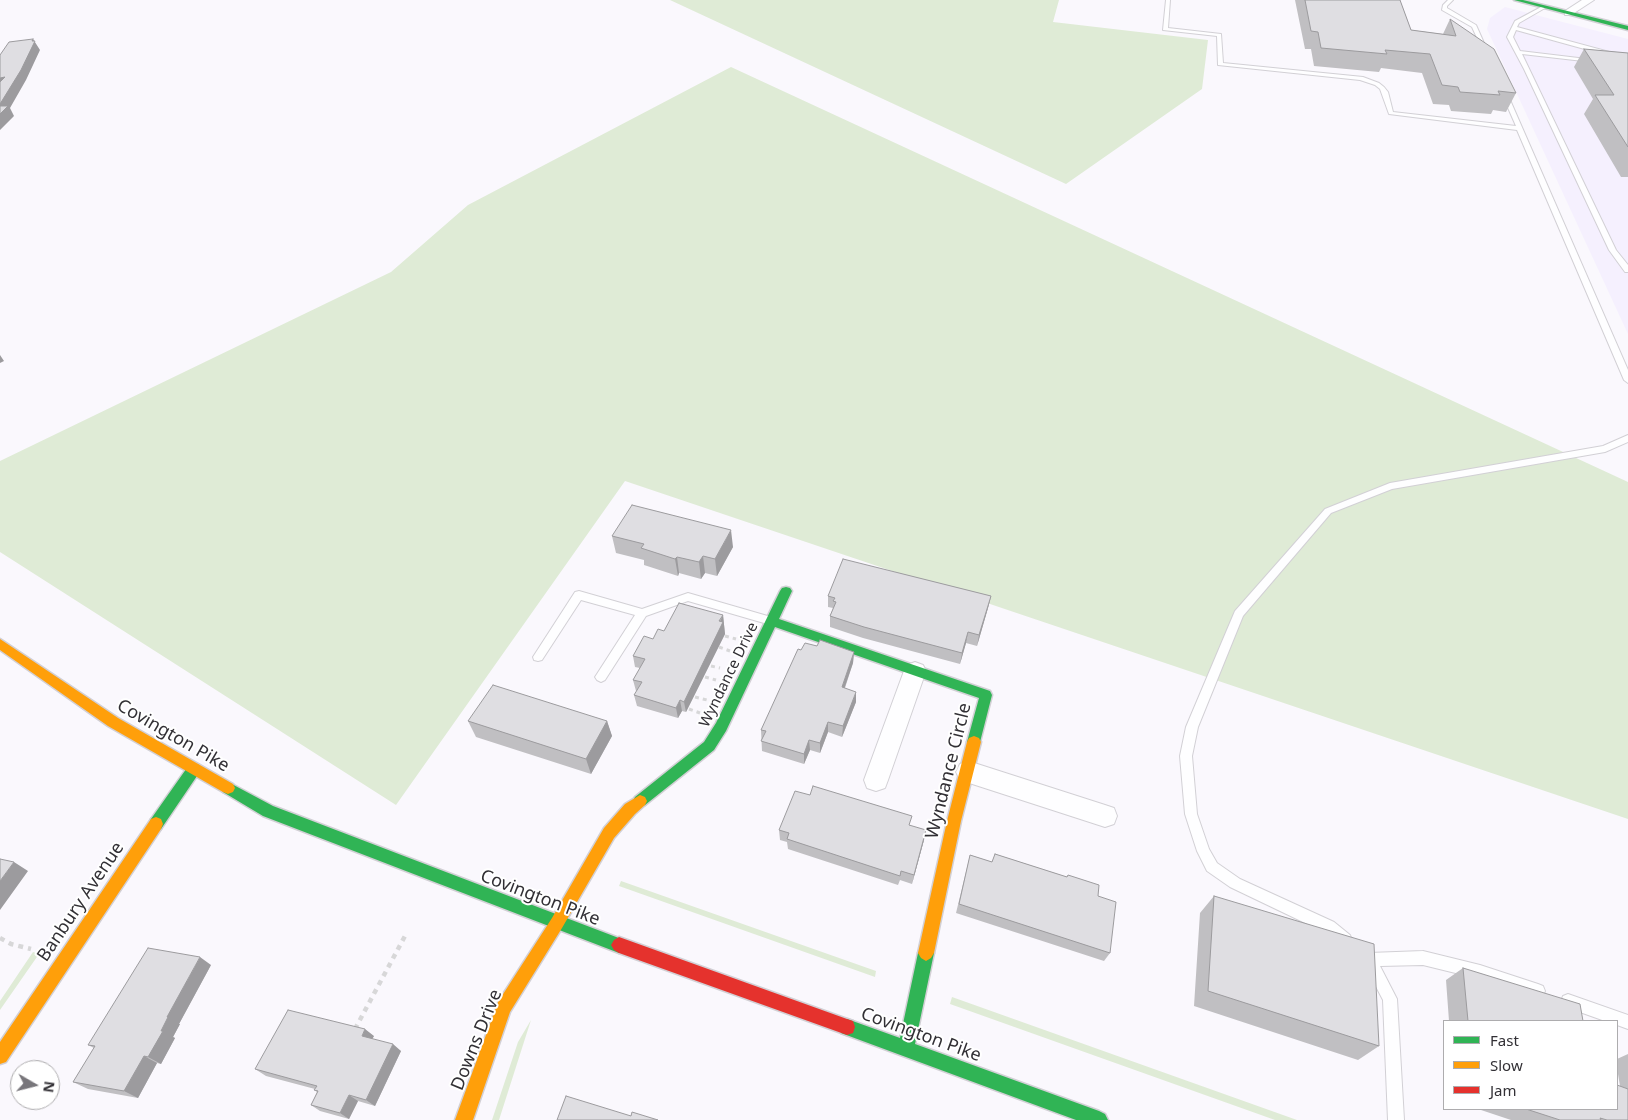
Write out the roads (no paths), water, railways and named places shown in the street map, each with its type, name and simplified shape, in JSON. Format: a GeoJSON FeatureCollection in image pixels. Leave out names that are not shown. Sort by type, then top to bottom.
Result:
{"type":"FeatureCollection","features":[{"type":"Feature","properties":{"kind":"street"},"geometry":{"type":"LineString","coordinates":[[1517,0],[1628,28]]}},
{"type":"Feature","properties":{"kind":"street"},"geometry":{"type":"LineString","coordinates":[[1568,13],[1589,0]]}},
{"type":"Feature","properties":{"kind":"street","name":"Wyndance Drive"},"geometry":{"type":"LineString","coordinates":[[556,923],[594,857],[630,809],[709,746],[721,727],[786,591]]}},
{"type":"Feature","properties":{"kind":"street","name":"Wyndance Circle"},"geometry":{"type":"LineString","coordinates":[[772,621],[986,695],[968,772],[954,821],[906,1049]]}},
{"type":"Feature","properties":{"kind":"street","name":"Covington Pike"},"geometry":{"type":"LineString","coordinates":[[0,644],[113,722],[268,811],[556,923],[1099,1120]]}},
{"type":"Feature","properties":{"kind":"street"},"geometry":{"type":"LineString","coordinates":[[876,780],[915,671]]}},
{"type":"Feature","properties":{"kind":"street","name":"Banbury Avenue"},"geometry":{"type":"LineString","coordinates":[[0,1056],[123,870],[194,769]]}},
{"type":"Feature","properties":{"kind":"street"},"geometry":{"type":"LineString","coordinates":[[968,772],[1105,816]]}},
{"type":"Feature","properties":{"kind":"street","name":"Downs Drive"},"geometry":{"type":"LineString","coordinates":[[464,1120],[504,1008],[556,923]]}},
{"type":"Feature","properties":{"kind":"lane"},"geometry":{"type":"LineString","coordinates":[[1168,0],[1165,29],[1219,36],[1220,64],[1361,78],[1377,84],[1386,92],[1391,113],[1520,128]]}},
{"type":"Feature","properties":{"kind":"lane"},"geometry":{"type":"LineString","coordinates":[[1451,0],[1445,5],[1444,9],[1474,26],[1489,56]]}},
{"type":"Feature","properties":{"kind":"lane"},"geometry":{"type":"LineString","coordinates":[[1543,6],[1517,22],[1510,37],[1613,250],[1628,270]]}},
{"type":"Feature","properties":{"kind":"lane"},"geometry":{"type":"LineString","coordinates":[[1514,28],[1626,58]]}},
{"type":"Feature","properties":{"kind":"lane"},"geometry":{"type":"LineString","coordinates":[[1518,52],[1592,60],[1626,58]]}},
{"type":"Feature","properties":{"kind":"lane"},"geometry":{"type":"LineString","coordinates":[[1501,83],[1628,380]]}},
{"type":"Feature","properties":{"kind":"lane"},"geometry":{"type":"LineString","coordinates":[[1396,1120],[1390,999],[1362,954],[1329,927],[1235,884],[1212,867],[1202,851],[1192,814],[1186,756],[1192,727],[1239,614],[1328,511],[1390,486],[1605,450],[1628,438]]}},
{"type":"Feature","properties":{"kind":"lane"},"geometry":{"type":"LineString","coordinates":[[538,657],[579,595],[642,612],[688,596],[772,621]]}},
{"type":"Feature","properties":{"kind":"lane"},"geometry":{"type":"LineString","coordinates":[[601,677],[642,612]]}},
{"type":"Feature","properties":{"kind":"lane"},"geometry":{"type":"LineString","coordinates":[[1362,954],[1423,958],[1480,972],[1628,1022]]}}]}
